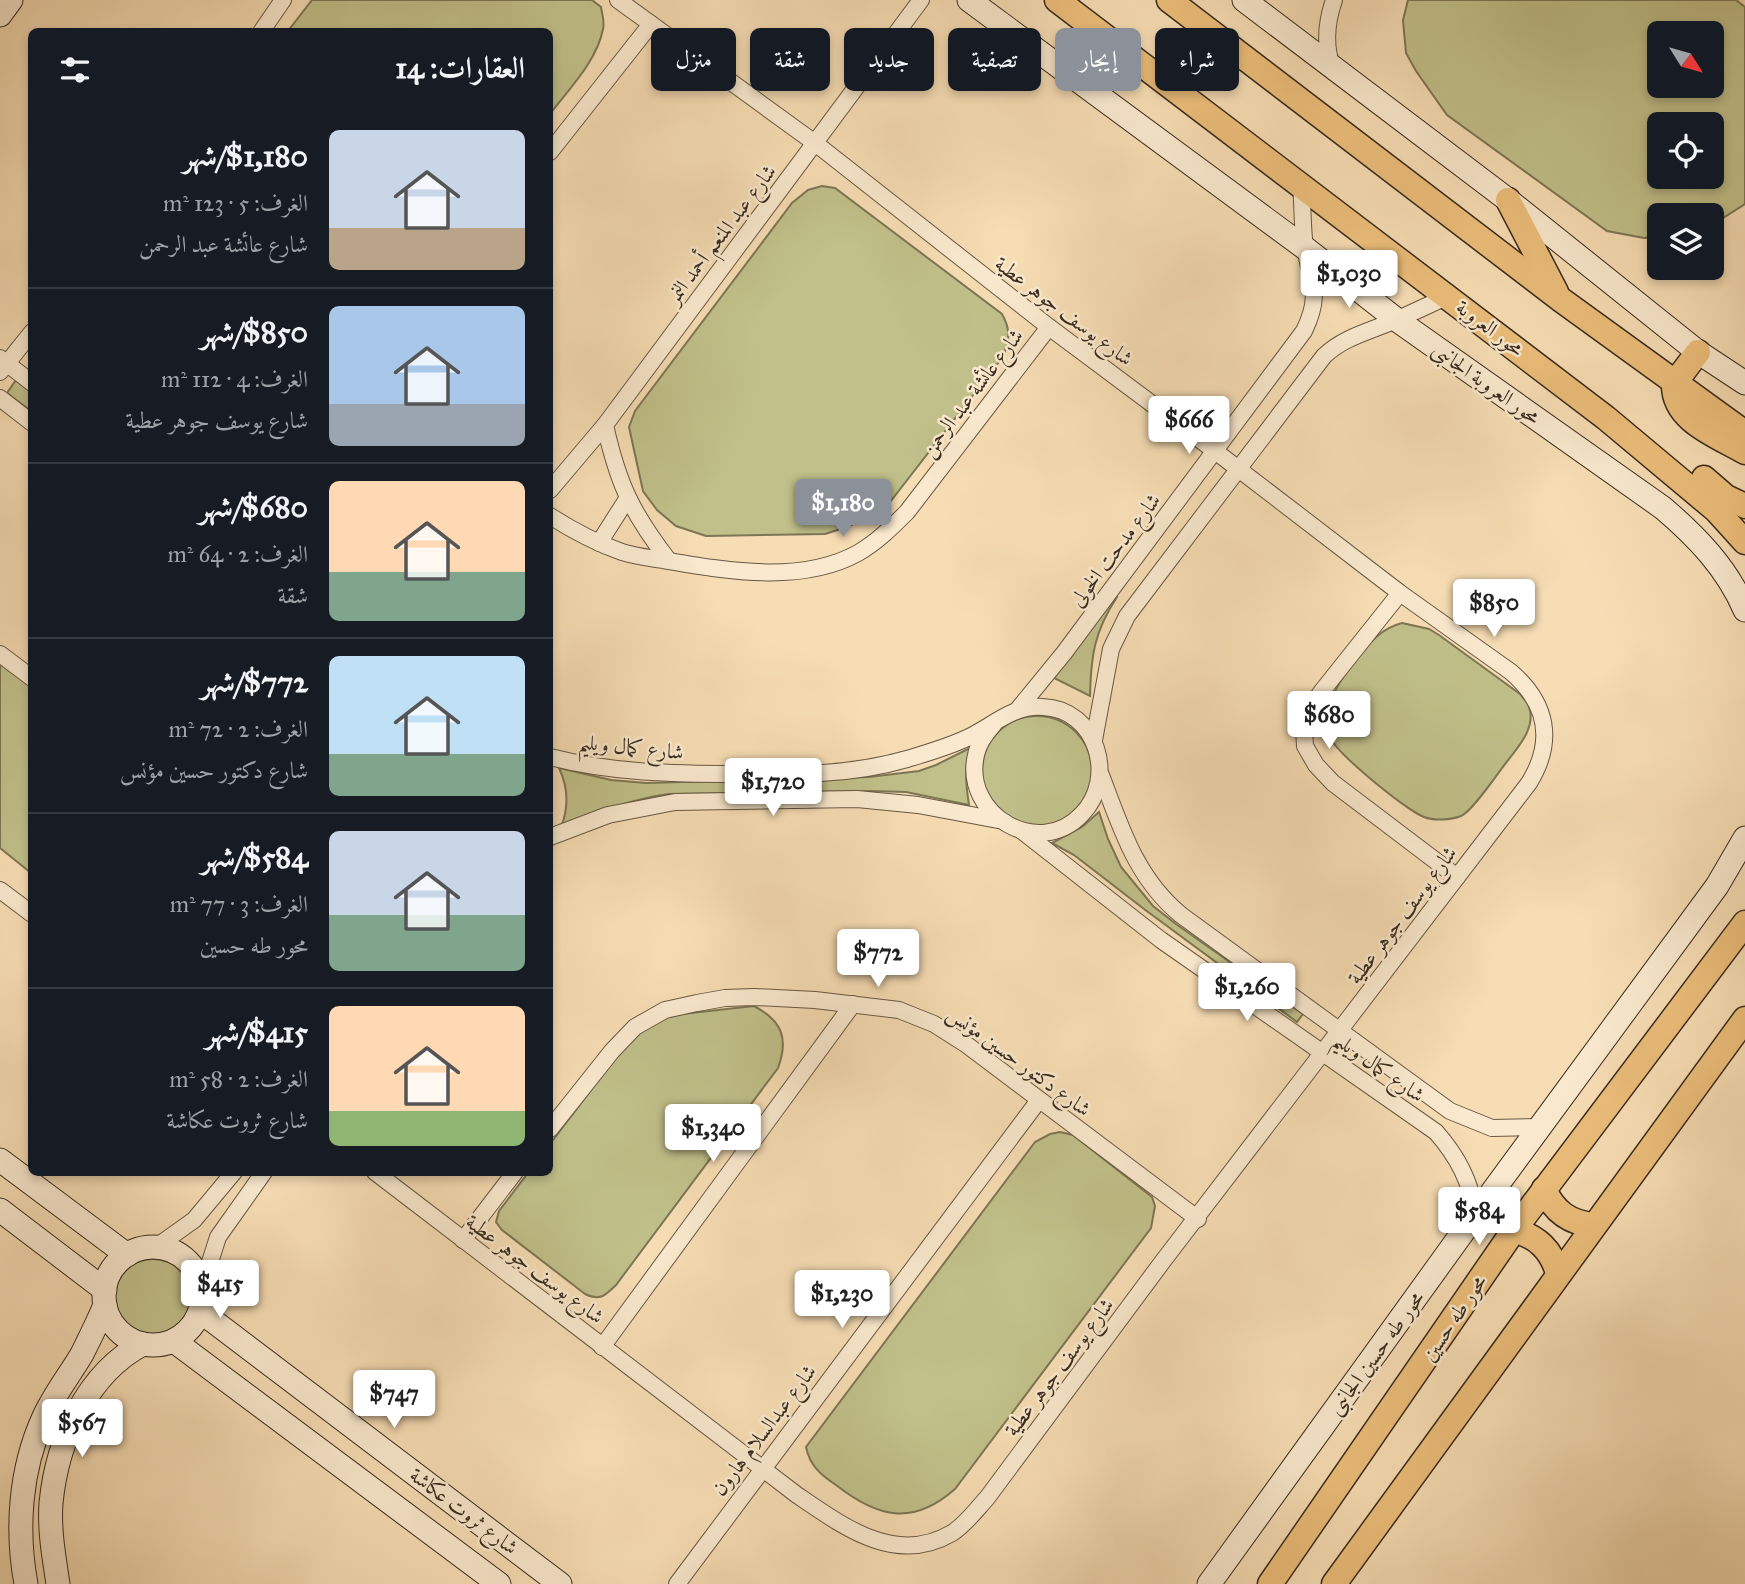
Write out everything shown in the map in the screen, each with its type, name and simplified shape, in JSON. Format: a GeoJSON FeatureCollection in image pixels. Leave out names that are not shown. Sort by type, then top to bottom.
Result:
{"type":"FeatureCollection","features":[{"type":"Feature","properties":{"kind":"main road","name":"محور العروبة"},"geometry":{"type":"LineString","coordinates":[[1057,0],[1606,418],[1716,510],[1745,542]]}},
{"type":"Feature","properties":{"kind":"main road"},"geometry":{"type":"LineString","coordinates":[[1169,0],[1560,299],[1745,433]]}},
{"type":"Feature","properties":{"kind":"main road"},"geometry":{"type":"LineString","coordinates":[[1508,200],[1560,299]]}},
{"type":"Feature","properties":{"kind":"main road"},"geometry":{"type":"LineString","coordinates":[[1698,352],[1674,384],[1678,405],[1687,417],[1745,452]]}},
{"type":"Feature","properties":{"kind":"main road"},"geometry":{"type":"LineString","coordinates":[[1606,418],[1625,423],[1657,439],[1726,497],[1745,506]]}},
{"type":"Feature","properties":{"kind":"main road","name":"محور طه حسين"},"geometry":{"type":"LineString","coordinates":[[1270,1584],[1514,1230],[1745,923]]}},
{"type":"Feature","properties":{"kind":"main road"},"geometry":{"type":"LineString","coordinates":[[1334,1584],[1558,1273],[1745,1020]]}},
{"type":"Feature","properties":{"kind":"main road"},"geometry":{"type":"LineString","coordinates":[[1544,1189],[1549,1201],[1569,1219],[1594,1225]]}},
{"type":"Feature","properties":{"kind":"main road"},"geometry":{"type":"LineString","coordinates":[[1514,1230],[1538,1241],[1554,1261],[1558,1273]]}},
{"type":"Feature","properties":{"kind":"street"},"geometry":{"type":"LineString","coordinates":[[0,15],[11,0]]}},
{"type":"Feature","properties":{"kind":"street"},"geometry":{"type":"LineString","coordinates":[[264,28],[283,0]]}},
{"type":"Feature","properties":{"kind":"street","name":"شارع يوسف جوهر عطية"},"geometry":{"type":"LineString","coordinates":[[380,1176],[797,1495],[860,1535],[886,1543],[920,1546],[954,1532],[987,1498],[1151,1277],[1198,1219],[1536,771],[1545,742],[1541,710],[1524,684],[1049,327],[815,143],[618,0]]}},
{"type":"Feature","properties":{"kind":"street","name":"شارع عبد المنعم أحمد النمر"},"geometry":{"type":"LineString","coordinates":[[553,485],[604,425],[921,0]]}},
{"type":"Feature","properties":{"kind":"street","name":"محور العروبة الجانبى"},"geometry":{"type":"LineString","coordinates":[[969,0],[1305,248],[1396,320],[1664,508],[1693,533],[1718,563],[1745,610]]}},
{"type":"Feature","properties":{"kind":"street"},"geometry":{"type":"LineString","coordinates":[[1244,0],[1508,200],[1698,352],[1745,383]]}},
{"type":"Feature","properties":{"kind":"street"},"geometry":{"type":"LineString","coordinates":[[1333,69],[1325,41],[1334,0]]}},
{"type":"Feature","properties":{"kind":"street"},"geometry":{"type":"LineString","coordinates":[[553,148],[651,24]]}},
{"type":"Feature","properties":{"kind":"street","name":"شارع مدحت الخولى"},"geometry":{"type":"LineString","coordinates":[[1019,708],[1064,653],[1304,331],[1311,317],[1314,286],[1305,248],[1301,186]]}},
{"type":"Feature","properties":{"kind":"street"},"geometry":{"type":"LineString","coordinates":[[1094,740],[1107,665],[1118,632],[1139,598],[1330,350],[1354,336],[1448,296]]}},
{"type":"Feature","properties":{"kind":"street","name":"شارع عائشة عبد الرحمن"},"geometry":{"type":"LineString","coordinates":[[553,518],[599,543],[642,557],[702,568],[797,572],[857,554],[907,512],[1049,327]]}},
{"type":"Feature","properties":{"kind":"street"},"geometry":{"type":"LineString","coordinates":[[28,336],[2,365],[28,381]]}},
{"type":"Feature","properties":{"kind":"street"},"geometry":{"type":"LineString","coordinates":[[0,398],[28,420]]}},
{"type":"Feature","properties":{"kind":"street"},"geometry":{"type":"LineString","coordinates":[[604,425],[627,499],[644,529],[668,561]]}},
{"type":"Feature","properties":{"kind":"street"},"geometry":{"type":"LineString","coordinates":[[599,543],[627,499]]}},
{"type":"Feature","properties":{"kind":"street"},"geometry":{"type":"LineString","coordinates":[[1400,593],[1311,706],[1304,730],[1305,746],[1316,765],[1333,783],[1457,877]]}},
{"type":"Feature","properties":{"kind":"street"},"geometry":{"type":"LineString","coordinates":[[0,654],[28,675]]}},
{"type":"Feature","properties":{"kind":"street"},"geometry":{"type":"LineString","coordinates":[[553,836],[608,814],[675,802],[857,799],[918,805],[998,820],[1022,831],[1053,831],[1080,816],[1090,804],[1101,775],[1100,757],[1094,740],[1081,724],[1065,712],[1045,707],[1019,708],[994,724],[983,738],[976,755],[974,773],[981,799],[998,820]]}},
{"type":"Feature","properties":{"kind":"street","name":"شارع كمال ويليم"},"geometry":{"type":"LineString","coordinates":[[553,758],[584,765],[655,774],[824,773],[859,770],[901,761],[966,739],[994,724]]}},
{"type":"Feature","properties":{"kind":"street","name":"شارع كمال ويليم"},"geometry":{"type":"LineString","coordinates":[[1101,775],[1128,844],[1147,881],[1161,899],[1450,1111],[1492,1128],[1542,1127]]}},
{"type":"Feature","properties":{"kind":"street","name":"شارع كمال ويليم"},"geometry":{"type":"LineString","coordinates":[[1022,831],[1161,940],[1436,1132],[1465,1172],[1476,1214]]}},
{"type":"Feature","properties":{"kind":"street","name":"محور طه حسين الجانبى"},"geometry":{"type":"LineString","coordinates":[[1209,1584],[1476,1214],[1717,887],[1745,838]]}},
{"type":"Feature","properties":{"kind":"street"},"geometry":{"type":"LineString","coordinates":[[0,890],[28,911]]}},
{"type":"Feature","properties":{"kind":"street","name":"شارع دكتور حسين مؤنس"},"geometry":{"type":"LineString","coordinates":[[553,1125],[635,1027],[665,1010],[735,998],[815,1000],[899,1010],[934,1024],[967,1045],[1198,1219]]}},
{"type":"Feature","properties":{"kind":"street"},"geometry":{"type":"LineString","coordinates":[[602,1346],[853,1004]]}},
{"type":"Feature","properties":{"kind":"street","name":"شارع عبدالسلام هارون"},"geometry":{"type":"LineString","coordinates":[[677,1584],[1038,1100]]}},
{"type":"Feature","properties":{"kind":"street"},"geometry":{"type":"LineString","coordinates":[[0,1160],[127,1255]]}},
{"type":"Feature","properties":{"kind":"street"},"geometry":{"type":"LineString","coordinates":[[156,1247],[194,1220],[231,1176]]}},
{"type":"Feature","properties":{"kind":"street"},"geometry":{"type":"LineString","coordinates":[[0,1210],[105,1297],[108,1316],[123,1334],[143,1344],[159,1345],[174,1341],[185,1334],[194,1323],[200,1311],[202,1287],[218,1237],[261,1176]]}},
{"type":"Feature","properties":{"kind":"street"},"geometry":{"type":"LineString","coordinates":[[463,1240],[512,1176]]}},
{"type":"Feature","properties":{"kind":"street"},"geometry":{"type":"LineString","coordinates":[[26,1584],[21,1541],[24,1486],[32,1450],[55,1395],[80,1356],[105,1297],[112,1270],[127,1255],[141,1248],[169,1249],[191,1264],[202,1287]]}},
{"type":"Feature","properties":{"kind":"street","name":"شارع ثروت عكاشة"},"geometry":{"type":"LineString","coordinates":[[200,1311],[560,1584]]}},
{"type":"Feature","properties":{"kind":"street","name":"شارع ثروت عكاشة"},"geometry":{"type":"LineString","coordinates":[[174,1341],[499,1584]]}},
{"type":"Feature","properties":{"kind":"street"},"geometry":{"type":"LineString","coordinates":[[58,1584],[51,1528],[53,1492],[61,1454],[80,1408],[110,1367],[143,1344]]}},
{"type":"Feature","properties":{"kind":"street"},"geometry":{"type":"LineString","coordinates":[[24,1486],[53,1492]]}},
{"type":"Feature","properties":{"kind":"shaded area"},"geometry":{"type":"Polygon","coordinates":[[[312,0],[592,0],[601,7],[604,21],[600,41],[589,63],[553,110],[553,28],[290,28],[312,0]]]}},
{"type":"Feature","properties":{"kind":"shaded area"},"geometry":{"type":"Polygon","coordinates":[[[1408,0],[1736,0],[1745,7],[1745,204],[1724,217],[1724,203],[1647,203],[1647,238],[1607,231],[1447,115],[1406,53],[1403,20],[1408,0]]]}},
{"type":"Feature","properties":{"kind":"shaded area"},"geometry":{"type":"Polygon","coordinates":[[[822,186],[835,188],[1002,314],[1008,330],[1005,352],[890,502],[871,516],[825,534],[706,536],[676,526],[657,510],[643,491],[629,427],[635,411],[792,203],[808,190],[822,186]]]}},
{"type":"Feature","properties":{"kind":"shaded area"},"geometry":{"type":"Polygon","coordinates":[[[16,380],[28,390],[28,409],[7,393],[16,380]]]}},
{"type":"Feature","properties":{"kind":"shaded area"},"geometry":{"type":"Polygon","coordinates":[[[1112,594],[1117,597],[1103,622],[1095,645],[1090,696],[1046,674],[1112,594]]]}},
{"type":"Feature","properties":{"kind":"shaded area"},"geometry":{"type":"Polygon","coordinates":[[[1402,623],[1429,629],[1439,635],[1520,694],[1529,707],[1529,728],[1522,741],[1479,799],[1461,816],[1442,820],[1424,817],[1415,812],[1356,766],[1329,735],[1330,705],[1342,679],[1375,638],[1402,623]]]}},
{"type":"Feature","properties":{"kind":"shaded area"},"geometry":{"type":"Polygon","coordinates":[[[0,662],[28,684],[28,871],[0,848],[0,662]]]}},
{"type":"Feature","properties":{"kind":"shaded area"},"geometry":{"type":"Polygon","coordinates":[[[1037,716],[1058,721],[1076,732],[1087,750],[1092,771],[1087,792],[1076,810],[1058,821],[1037,826],[1016,821],[998,810],[987,792],[982,771],[987,750],[998,732],[1016,721],[1037,716]]]}},
{"type":"Feature","properties":{"kind":"shaded area"},"geometry":{"type":"Polygon","coordinates":[[[970,748],[966,776],[969,805],[906,792],[669,794],[627,803],[561,827],[566,797],[559,768],[611,780],[646,783],[869,777],[919,771],[970,748]]]}},
{"type":"Feature","properties":{"kind":"shaded area"},"geometry":{"type":"Polygon","coordinates":[[[1099,812],[1121,867],[1153,906],[1303,1014],[1297,1022],[1074,855],[1052,843],[1082,827],[1099,812]]]}},
{"type":"Feature","properties":{"kind":"shaded area"},"geometry":{"type":"Polygon","coordinates":[[[754,1006],[771,1018],[781,1031],[783,1048],[778,1068],[616,1285],[602,1296],[590,1296],[502,1230],[496,1222],[499,1211],[526,1176],[553,1176],[553,1140],[627,1043],[660,1019],[754,1006]]]}},
{"type":"Feature","properties":{"kind":"shaded area"},"geometry":{"type":"Polygon","coordinates":[[[1060,1132],[1073,1135],[1152,1197],[1155,1206],[1151,1228],[955,1489],[924,1509],[909,1513],[880,1510],[851,1496],[821,1474],[810,1460],[806,1447],[1035,1142],[1060,1132]]]}},
{"type":"Feature","properties":{"kind":"shaded area"},"geometry":{"type":"Polygon","coordinates":[[[153,1259],[168,1262],[180,1270],[188,1282],[191,1297],[188,1312],[180,1324],[168,1332],[153,1335],[138,1332],[126,1324],[118,1312],[115,1297],[118,1282],[126,1270],[138,1262],[153,1259]]]}}]}
